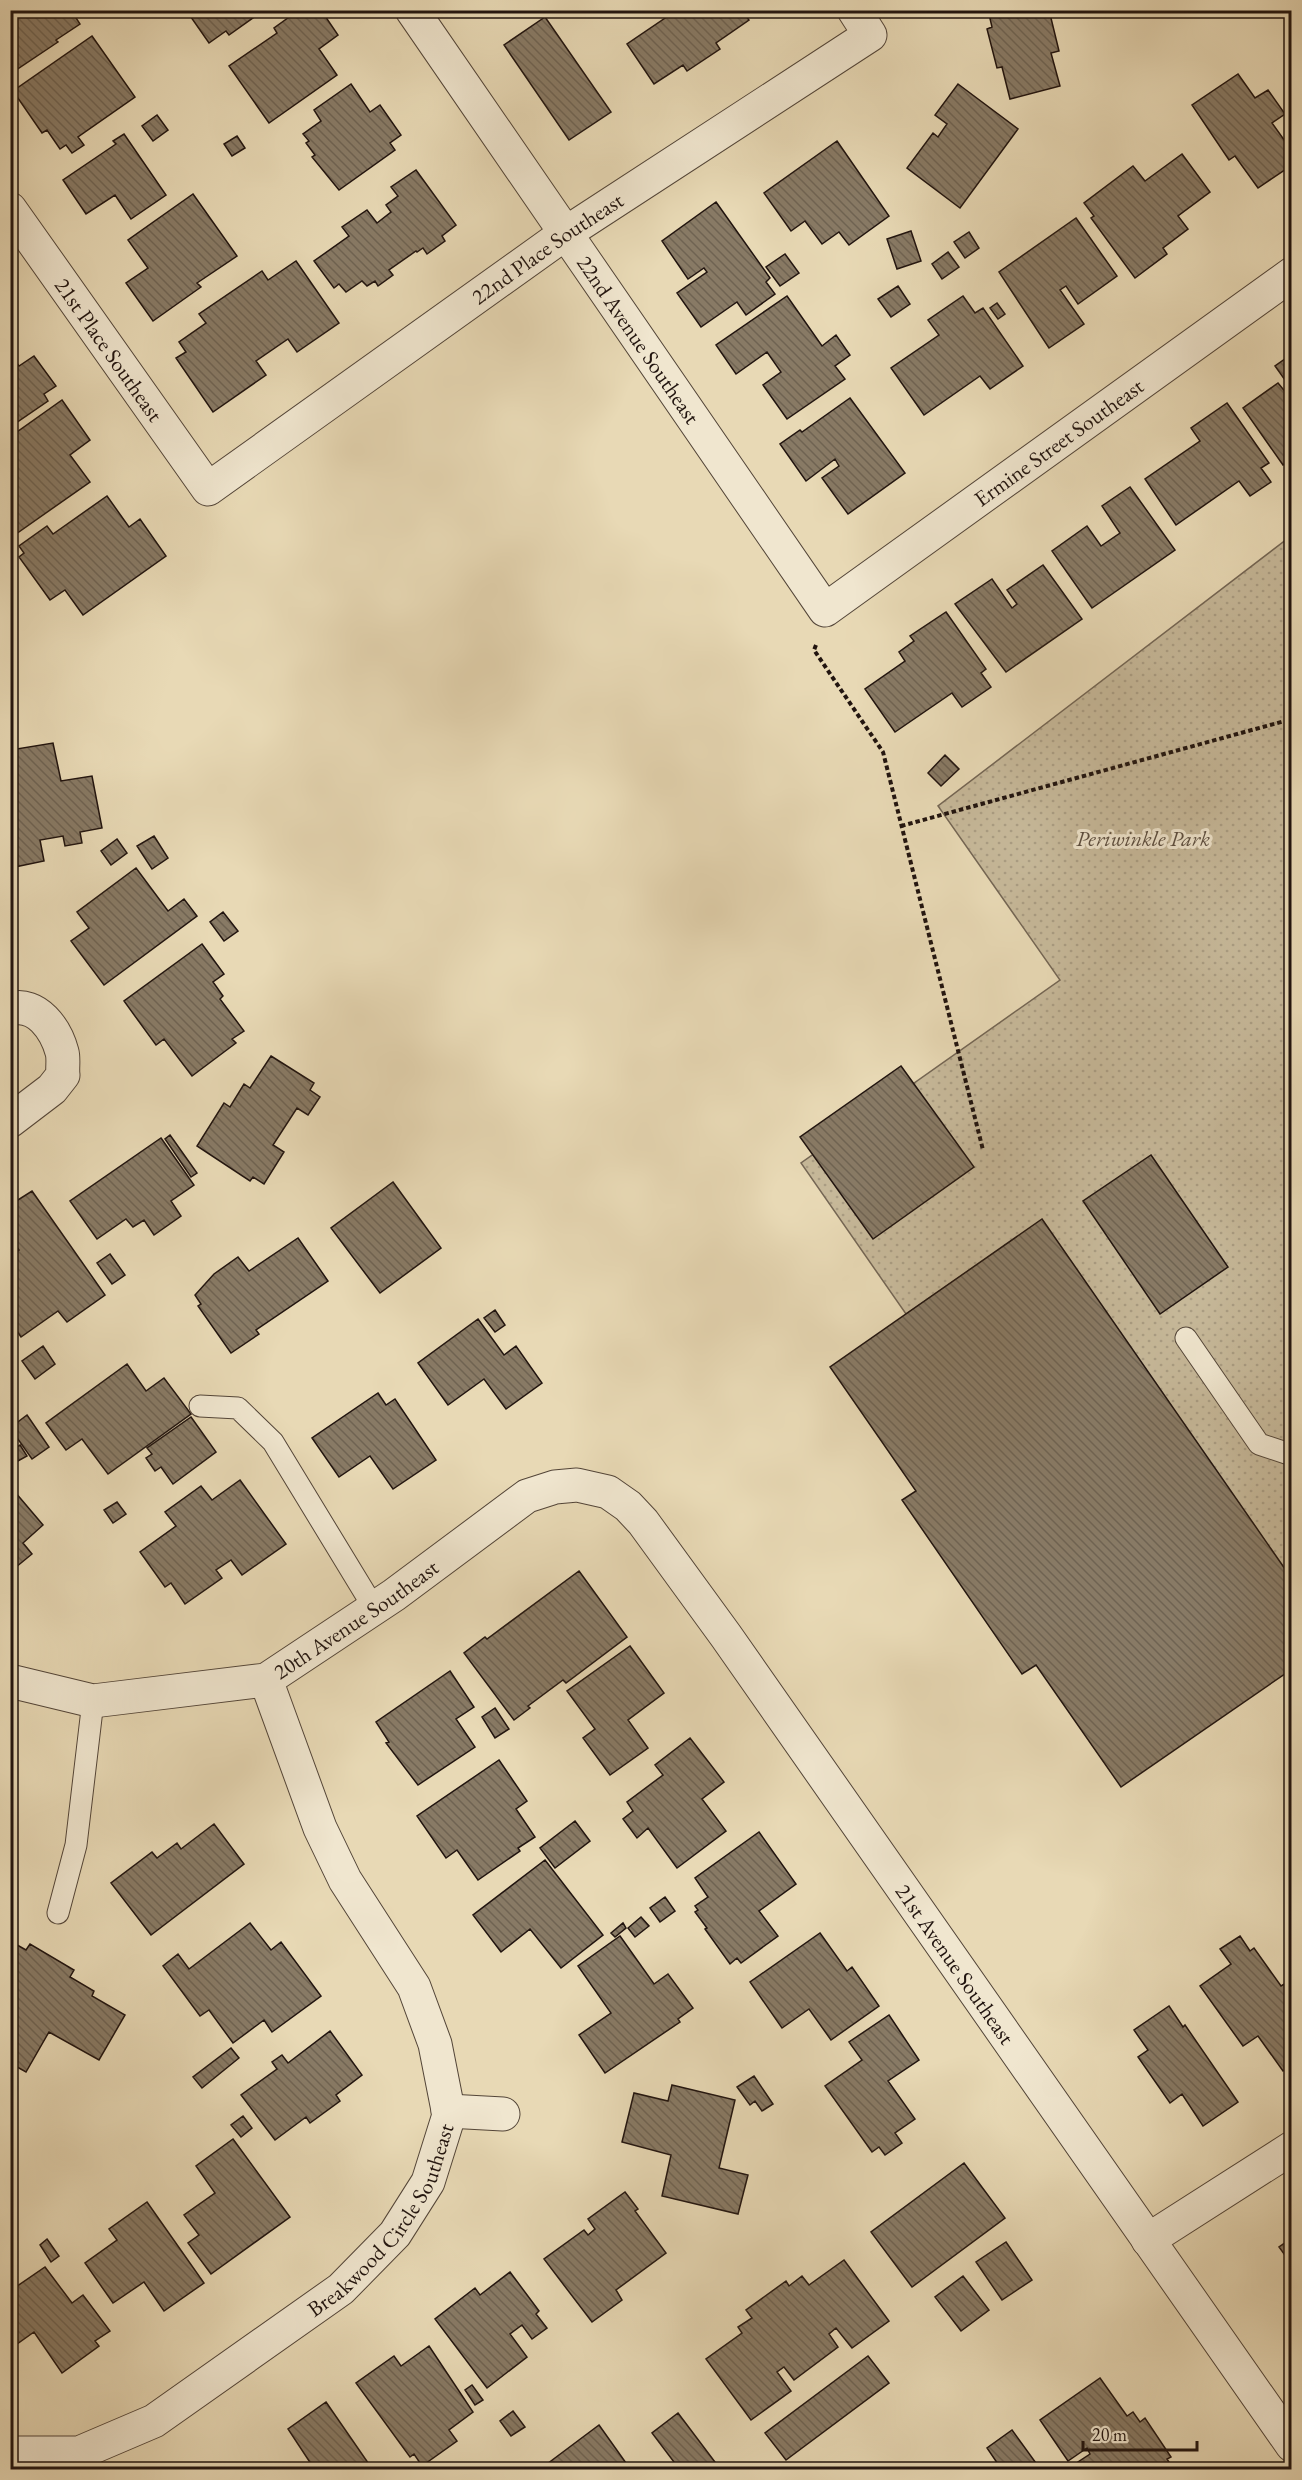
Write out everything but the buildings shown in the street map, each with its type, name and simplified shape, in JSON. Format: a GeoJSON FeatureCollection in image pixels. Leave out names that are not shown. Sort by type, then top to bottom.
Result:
{"type":"FeatureCollection","features":[{"type":"Feature","properties":{"kind":"street","name":"22nd Avenue Southeast"},"geometry":{"type":"LineString","coordinates":[[412,10],[825,610]]}},
{"type":"Feature","properties":{"kind":"street","name":"22nd Place Southeast"},"geometry":{"type":"LineString","coordinates":[[208,489],[566,233],[870,35],[854,10]]}},
{"type":"Feature","properties":{"kind":"street","name":"21st Place Southeast"},"geometry":{"type":"LineString","coordinates":[[10,209],[208,489]]}},
{"type":"Feature","properties":{"kind":"street","name":"Ermine Street Southeast"},"geometry":{"type":"LineString","coordinates":[[825,610],[1292,274]]}},
{"type":"Feature","properties":{"kind":"street"},"geometry":{"type":"LineString","coordinates":[[10,1009],[32,1009],[50,1024],[62,1053],[63,1075],[52,1089],[10,1120]]}},
{"type":"Feature","properties":{"kind":"street","name":"20th Avenue Southeast"},"geometry":{"type":"LineString","coordinates":[[10,1680],[93,1701],[266,1680],[374,1608],[527,1496],[555,1487],[577,1485],[609,1492]]}},
{"type":"Feature","properties":{"kind":"street","name":"21st Avenue Southeast"},"geometry":{"type":"LineString","coordinates":[[609,1492],[628,1506],[643,1522],[726,1636],[1292,2445]]}},
{"type":"Feature","properties":{"kind":"street","name":"Breakwood Circle Southeast"},"geometry":{"type":"LineString","coordinates":[[11,2458],[79,2453],[154,2421],[340,2289],[395,2234],[428,2182],[448,2111],[435,2044],[414,1987],[345,1880],[320,1828],[266,1680]]}},
{"type":"Feature","properties":{"kind":"street"},"geometry":{"type":"LineString","coordinates":[[448,2111],[503,2114]]}},
{"type":"Feature","properties":{"kind":"street"},"geometry":{"type":"LineString","coordinates":[[1148,2240],[1292,2148]]}},
{"type":"Feature","properties":{"kind":"lane"},"geometry":{"type":"LineString","coordinates":[[1186,1338],[1259,1444],[1292,1455]]}},
{"type":"Feature","properties":{"kind":"lane"},"geometry":{"type":"LineString","coordinates":[[200,1406],[238,1408],[273,1442],[374,1608]]}},
{"type":"Feature","properties":{"kind":"lane"},"geometry":{"type":"LineString","coordinates":[[58,1913],[76,1845],[93,1701]]}},
{"type":"Feature","properties":{"kind":"path"},"geometry":{"type":"LineString","coordinates":[[825,610],[814,650],[883,752],[983,1150]]}},
{"type":"Feature","properties":{"kind":"path"},"geometry":{"type":"LineString","coordinates":[[901,826],[1292,719]]}},
{"type":"Feature","properties":{"kind":"green space","name":"Periwinkle Park"},"geometry":{"type":"Polygon","coordinates":[[[1291,536],[1291,1579],[1042,1220],[906,1314],[801,1163],[1060,980],[938,806],[1291,536]]]}}]}
